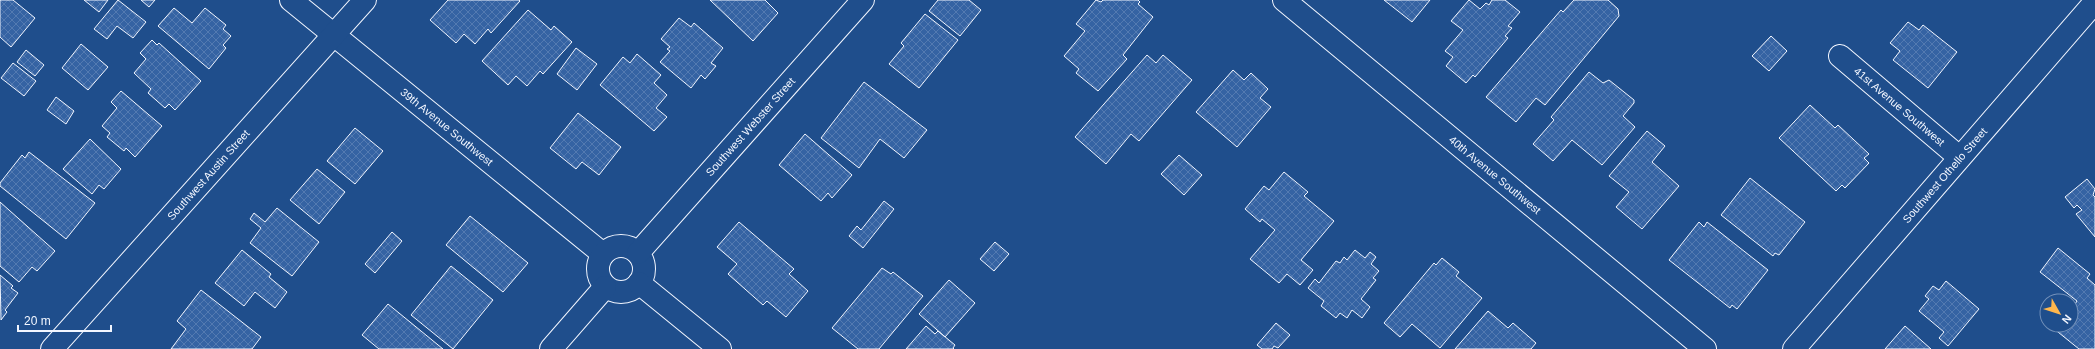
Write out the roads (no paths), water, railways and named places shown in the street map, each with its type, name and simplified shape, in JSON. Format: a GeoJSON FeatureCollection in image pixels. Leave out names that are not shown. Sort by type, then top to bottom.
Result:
{"type":"FeatureCollection","features":[{"type":"Feature","properties":{"kind":"street","name":"39th Avenue Southwest"},"geometry":{"type":"LineString","coordinates":[[291,0],[603,254]]}},
{"type":"Feature","properties":{"kind":"street","name":"Southwest Austin Street"},"geometry":{"type":"LineString","coordinates":[[52,349],[365,0]]}},
{"type":"Feature","properties":{"kind":"street","name":"Southwest Webster Street"},"geometry":{"type":"LineString","coordinates":[[638,253],[863,0]]}},
{"type":"Feature","properties":{"kind":"street","name":"40th Avenue Southwest"},"geometry":{"type":"LineString","coordinates":[[1284,0],[1705,349]]}},
{"type":"Feature","properties":{"kind":"street","name":"Southwest Othello Street"},"geometry":{"type":"LineString","coordinates":[[1794,349],[2095,2]]}},
{"type":"Feature","properties":{"kind":"street","name":"41st Avenue Southwest"},"geometry":{"type":"LineString","coordinates":[[1840,56],[1959,158]]}},
{"type":"Feature","properties":{"kind":"street"},"geometry":{"type":"LineString","coordinates":[[618,246],[625,246],[638,253],[644,266],[644,274],[635,288],[620,292],[605,286],[598,273],[598,265],[603,254],[611,248],[618,246]]}},
{"type":"Feature","properties":{"kind":"street"},"geometry":{"type":"LineString","coordinates":[[639,283],[720,349]]}},
{"type":"Feature","properties":{"kind":"street"},"geometry":{"type":"LineString","coordinates":[[551,349],[605,286]]}}]}
